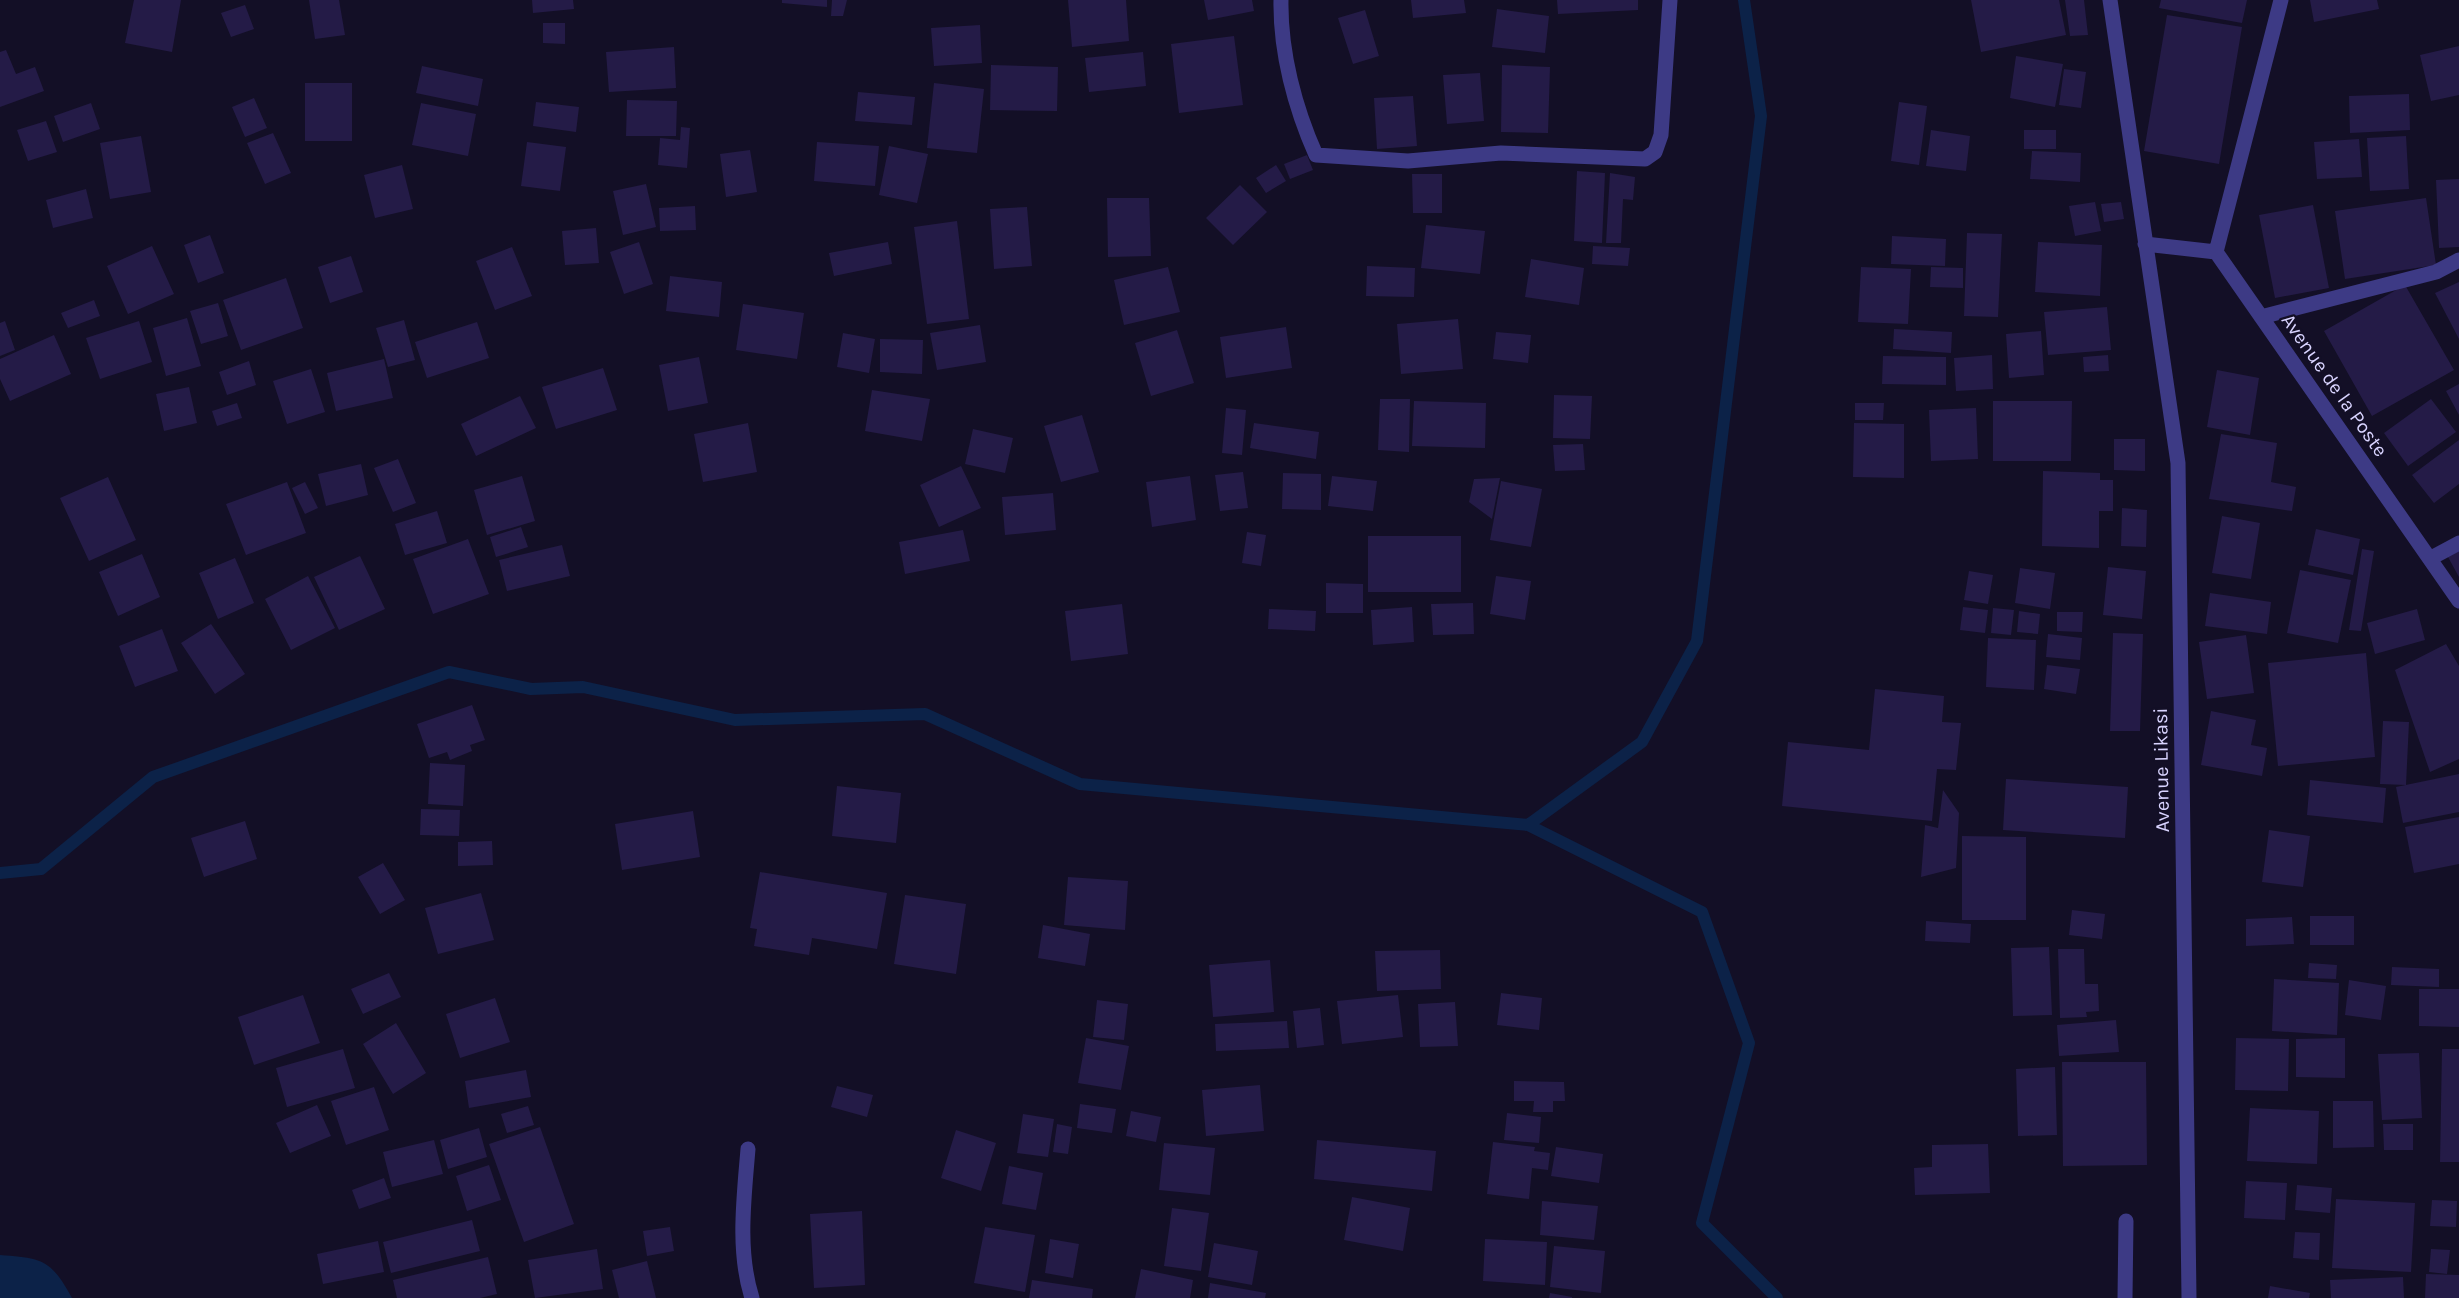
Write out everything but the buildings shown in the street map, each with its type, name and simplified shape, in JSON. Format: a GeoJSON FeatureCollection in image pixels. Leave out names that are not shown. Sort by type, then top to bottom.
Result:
{"type":"FeatureCollection","features":[{"type":"Feature","properties":{"kind":"street"},"geometry":{"type":"LineString","coordinates":[[1281,0],[1281,20],[1299,118],[1316,155],[1408,161],[1501,153],[1644,159],[1655,152],[1661,135],[1670,0]]}},
{"type":"Feature","properties":{"kind":"street","name":"Avenue Likasi"},"geometry":{"type":"LineString","coordinates":[[2110,0],[2178,463],[2189,1298]]}},
{"type":"Feature","properties":{"kind":"street"},"geometry":{"type":"LineString","coordinates":[[2145,243],[2216,252],[2281,0]]}},
{"type":"Feature","properties":{"kind":"street","name":"Avenue de la Poste"},"geometry":{"type":"LineString","coordinates":[[2216,252],[2459,601]]}},
{"type":"Feature","properties":{"kind":"street"},"geometry":{"type":"LineString","coordinates":[[2261,317],[2436,272],[2459,260]]}},
{"type":"Feature","properties":{"kind":"street"},"geometry":{"type":"LineString","coordinates":[[2431,558],[2459,543]]}},
{"type":"Feature","properties":{"kind":"street"},"geometry":{"type":"LineString","coordinates":[[748,1149],[743,1211],[746,1280],[752,1298]]}},
{"type":"Feature","properties":{"kind":"street"},"geometry":{"type":"LineString","coordinates":[[2125,1298],[2126,1221]]}},
{"type":"Feature","properties":{"kind":"water"},"geometry":{"type":"Polygon","coordinates":[[[0,1255],[44,1263],[58,1276],[72,1298],[0,1298],[0,1255]]]}},
{"type":"Feature","properties":{"kind":"waterway"},"geometry":{"type":"LineString","coordinates":[[0,873],[41,869],[153,777],[449,672],[531,689],[583,687],[735,720],[925,714],[1080,784],[1528,825],[1642,742],[1697,641],[1761,116],[1744,0]]}},
{"type":"Feature","properties":{"kind":"waterway"},"geometry":{"type":"LineString","coordinates":[[1528,825],[1702,912],[1749,1043],[1702,1223],[1777,1298]]}}]}
